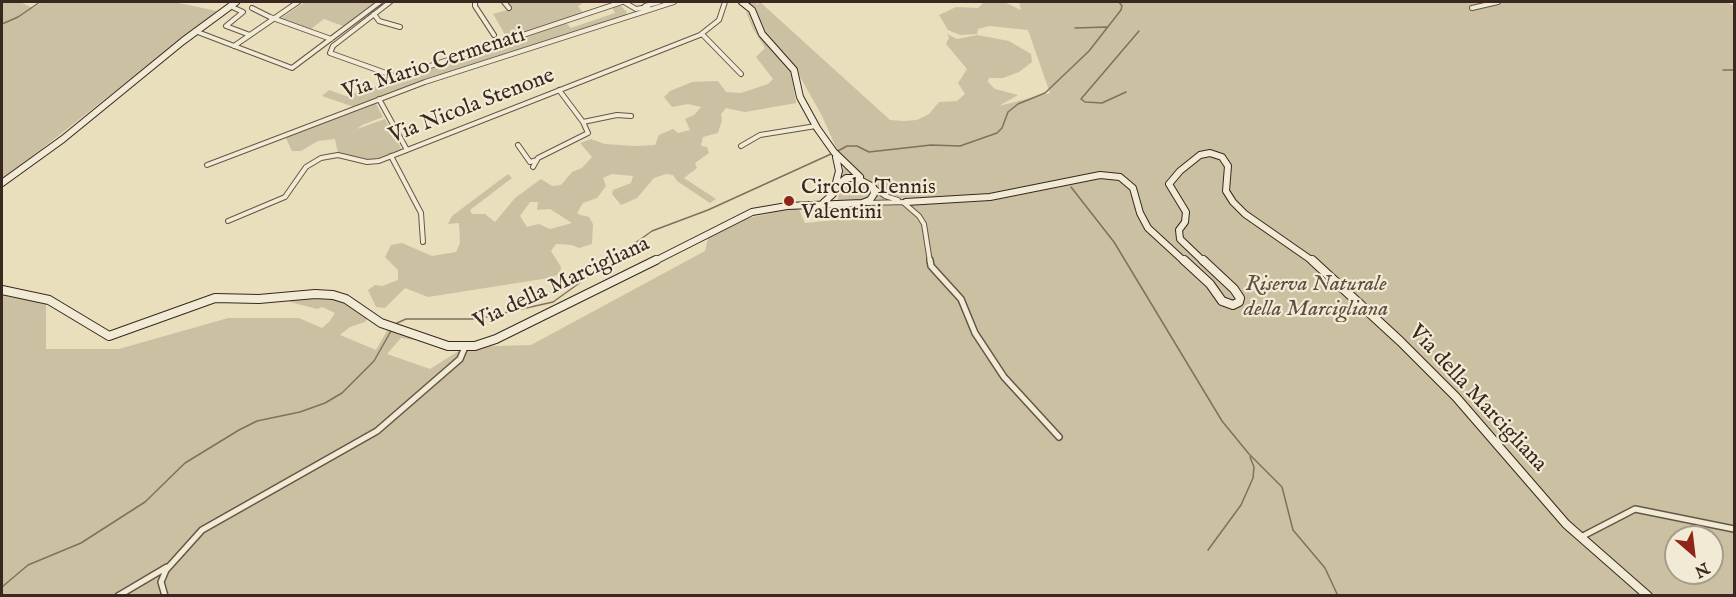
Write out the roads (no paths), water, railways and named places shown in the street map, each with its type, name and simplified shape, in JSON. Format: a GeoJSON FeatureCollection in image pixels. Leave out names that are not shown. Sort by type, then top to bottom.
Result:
{"type":"FeatureCollection","features":[{"type":"Feature","properties":{"kind":"street"},"geometry":{"type":"LineString","coordinates":[[234,46],[298,2]]}},
{"type":"Feature","properties":{"kind":"street"},"geometry":{"type":"LineString","coordinates":[[195,31],[292,68],[380,2]]}},
{"type":"Feature","properties":{"kind":"street"},"geometry":{"type":"LineString","coordinates":[[388,2],[333,46],[330,53],[397,77],[623,2],[635,15]]}},
{"type":"Feature","properties":{"kind":"street"},"geometry":{"type":"LineString","coordinates":[[475,2],[494,35]]}},
{"type":"Feature","properties":{"kind":"street"},"geometry":{"type":"LineString","coordinates":[[504,2],[509,9]]}},
{"type":"Feature","properties":{"kind":"street"},"geometry":{"type":"LineString","coordinates":[[624,19],[631,10],[659,2]]}},
{"type":"Feature","properties":{"kind":"street"},"geometry":{"type":"LineString","coordinates":[[631,10],[644,9],[666,2]]}},
{"type":"Feature","properties":{"kind":"street","name":"Via Mario Cermenati"},"geometry":{"type":"LineString","coordinates":[[207,165],[425,82],[674,2]]}},
{"type":"Feature","properties":{"kind":"street","name":"Via Nicola Stenone"},"geometry":{"type":"LineString","coordinates":[[228,221],[285,197],[306,167],[321,158],[341,155],[370,162],[407,150],[702,34],[719,20],[725,2]]}},
{"type":"Feature","properties":{"kind":"street"},"geometry":{"type":"LineString","coordinates":[[742,2],[752,9],[761,32],[794,70],[800,97],[834,152],[873,187],[873,196],[862,203]]}},
{"type":"Feature","properties":{"kind":"street"},"geometry":{"type":"LineString","coordinates":[[1472,8],[1498,2]]}},
{"type":"Feature","properties":{"kind":"street"},"geometry":{"type":"LineString","coordinates":[[2,183],[63,139],[195,31],[233,4],[243,12],[226,26],[250,35]]}},
{"type":"Feature","properties":{"kind":"street"},"geometry":{"type":"LineString","coordinates":[[252,8],[331,39]]}},
{"type":"Feature","properties":{"kind":"street"},"geometry":{"type":"LineString","coordinates":[[641,13],[644,9]]}},
{"type":"Feature","properties":{"kind":"street"},"geometry":{"type":"LineString","coordinates":[[374,14],[379,21],[400,27]]}},
{"type":"Feature","properties":{"kind":"street"},"geometry":{"type":"LineString","coordinates":[[702,34],[741,74]]}},
{"type":"Feature","properties":{"kind":"street"},"geometry":{"type":"LineString","coordinates":[[518,145],[530,162],[586,135],[588,130],[559,90]]}},
{"type":"Feature","properties":{"kind":"street"},"geometry":{"type":"LineString","coordinates":[[379,99],[407,150]]}},
{"type":"Feature","properties":{"kind":"street"},"geometry":{"type":"LineString","coordinates":[[583,122],[617,115],[631,116]]}},
{"type":"Feature","properties":{"kind":"street"},"geometry":{"type":"LineString","coordinates":[[741,146],[760,135],[816,126]]}},
{"type":"Feature","properties":{"kind":"street"},"geometry":{"type":"LineString","coordinates":[[818,204],[829,200],[835,189],[839,167],[834,152]]}},
{"type":"Feature","properties":{"kind":"street","name":"Via della Marcigliana"},"geometry":{"type":"LineString","coordinates":[[2,290],[49,300],[109,336],[215,298],[259,299],[315,294],[333,295],[346,299],[381,323],[447,346],[465,347],[496,339],[752,213],[782,206],[894,201],[905,203],[990,197],[1100,175],[1120,177],[1133,188],[1140,213],[1148,228],[1204,278],[1222,301],[1236,305],[1240,298],[1234,289],[1180,239],[1179,230],[1185,222],[1186,212],[1169,184],[1195,158],[1204,153],[1218,155],[1227,163],[1225,187],[1233,202],[1245,214],[1313,261],[1434,374],[1580,537],[1648,596]]}},
{"type":"Feature","properties":{"kind":"street"},"geometry":{"type":"LineString","coordinates":[[391,156],[422,213],[423,242]]}},
{"type":"Feature","properties":{"kind":"street"},"geometry":{"type":"LineString","coordinates":[[532,167],[537,160]]}},
{"type":"Feature","properties":{"kind":"street"},"geometry":{"type":"LineString","coordinates":[[835,189],[848,177],[865,181]]}},
{"type":"Feature","properties":{"kind":"street","name":"Via della Marcigliana"},"geometry":{"type":"LineString","coordinates":[[873,187],[885,196],[905,203]]}},
{"type":"Feature","properties":{"kind":"street"},"geometry":{"type":"LineString","coordinates":[[835,189],[838,200],[849,203]]}},
{"type":"Feature","properties":{"kind":"street"},"geometry":{"type":"LineString","coordinates":[[905,203],[924,224],[931,266],[961,299],[975,333],[1004,377],[1059,437]]}},
{"type":"Feature","properties":{"kind":"street"},"geometry":{"type":"LineString","coordinates":[[165,596],[161,582],[169,566],[204,529],[380,429],[460,359],[465,347]]}},
{"type":"Feature","properties":{"kind":"street"},"geometry":{"type":"LineString","coordinates":[[1580,537],[1635,509],[1734,529]]}},
{"type":"Feature","properties":{"kind":"street"},"geometry":{"type":"LineString","coordinates":[[118,596],[140,580],[169,566]]}},
{"type":"Feature","properties":{"kind":"waterway"},"geometry":{"type":"LineString","coordinates":[[2,24],[18,17],[40,2]]}},
{"type":"Feature","properties":{"kind":"waterway"},"geometry":{"type":"LineString","coordinates":[[838,151],[847,146],[857,146],[869,152],[931,145],[960,146],[997,133],[1002,128],[1008,112],[1018,104],[1045,93],[1089,51],[1121,10],[1122,6],[1119,2]]}},
{"type":"Feature","properties":{"kind":"waterway"},"geometry":{"type":"LineString","coordinates":[[1075,28],[1107,27]]}},
{"type":"Feature","properties":{"kind":"waterway"},"geometry":{"type":"LineString","coordinates":[[1126,92],[1102,103],[1085,102],[1081,99],[1139,31]]}},
{"type":"Feature","properties":{"kind":"waterway"},"geometry":{"type":"LineString","coordinates":[[1723,70],[1734,70]]}},
{"type":"Feature","properties":{"kind":"waterway"},"geometry":{"type":"LineString","coordinates":[[395,324],[406,319],[477,319],[553,302],[652,231],[708,210],[831,154]]}},
{"type":"Feature","properties":{"kind":"waterway"},"geometry":{"type":"LineString","coordinates":[[1071,187],[1114,242],[1222,421],[1249,454],[1282,487],[1293,530],[1325,568],[1338,596]]}},
{"type":"Feature","properties":{"kind":"waterway"},"geometry":{"type":"LineString","coordinates":[[2,587],[28,565],[81,543],[145,502],[185,463],[239,430],[257,421],[300,412],[325,403],[342,393],[374,361],[391,331]]}},
{"type":"Feature","properties":{"kind":"waterway"},"geometry":{"type":"LineString","coordinates":[[1208,550],[1241,505],[1253,478],[1254,467],[1250,457]]}},
{"type":"Feature","properties":{"kind":"place","name":"Circolo Tennis Valentini"},"geometry":{"type":"Point","coordinates":[789,201]}},
{"type":"Feature","properties":{"kind":"park label","name":"Riserva Naturale della Marcigliana"},"geometry":{"type":"Point","coordinates":[1316,298]}}]}
